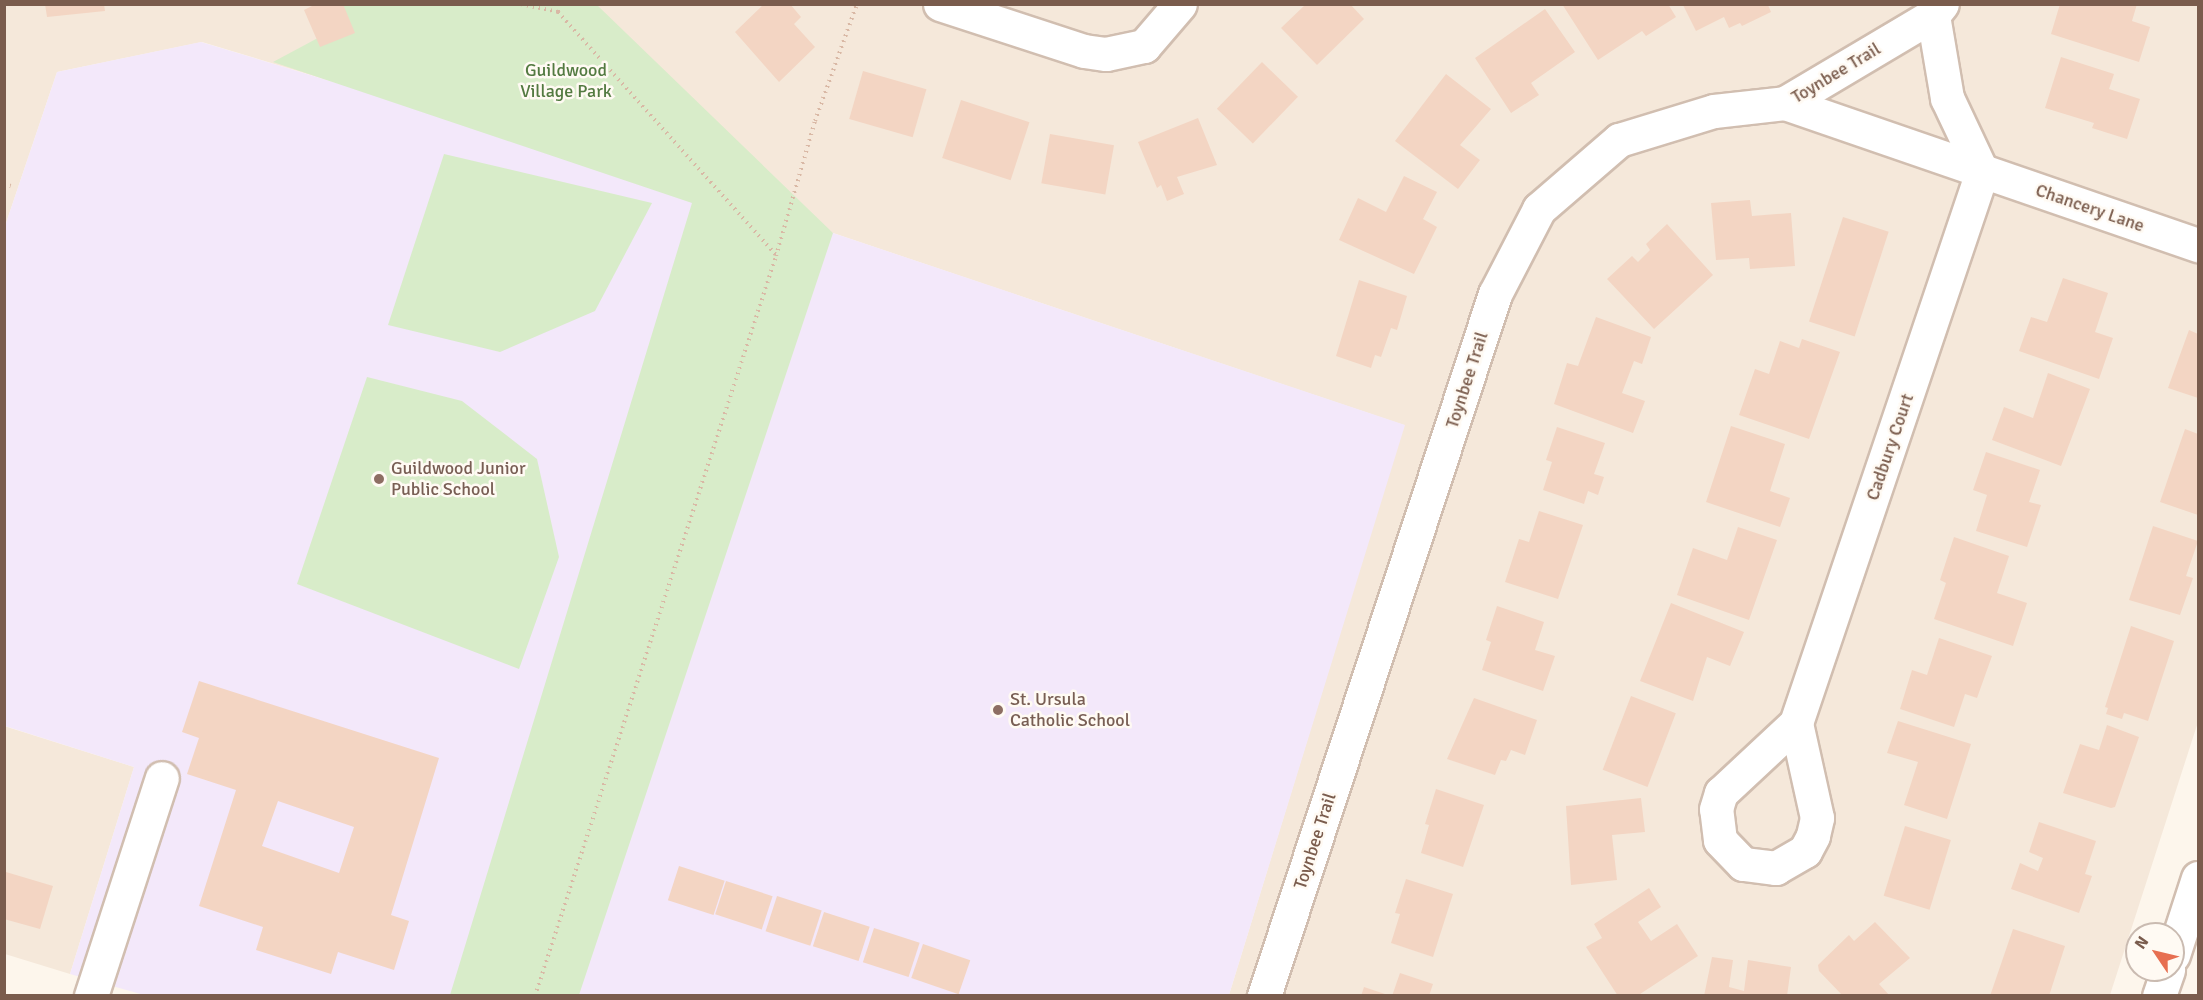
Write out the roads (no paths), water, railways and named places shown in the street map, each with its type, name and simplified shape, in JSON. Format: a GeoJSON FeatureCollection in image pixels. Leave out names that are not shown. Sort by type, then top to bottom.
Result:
{"type":"FeatureCollection","features":[{"type":"Feature","properties":{"kind":"street"},"geometry":{"type":"LineString","coordinates":[[940,4],[1084,51],[1106,54],[1144,46],[1180,4]]}},
{"type":"Feature","properties":{"kind":"street"},"geometry":{"type":"LineString","coordinates":[[1937,10],[1947,98],[1982,172]]}},
{"type":"Feature","properties":{"kind":"street","name":"Toynbee Trail"},"geometry":{"type":"LineString","coordinates":[[1264,996],[1495,294],[1539,209],[1619,140],[1714,111],[1785,104],[1937,10]]}},
{"type":"Feature","properties":{"kind":"street","name":"Chancery Lane"},"geometry":{"type":"LineString","coordinates":[[1785,104],[2199,245]]}},
{"type":"Feature","properties":{"kind":"street","name":"Cadbury Court"},"geometry":{"type":"LineString","coordinates":[[1796,723],[1982,172]]}},
{"type":"Feature","properties":{"kind":"street"},"geometry":{"type":"LineString","coordinates":[[91,996],[162,778]]}},
{"type":"Feature","properties":{"kind":"street"},"geometry":{"type":"LineString","coordinates":[[2184,922],[2199,878]]}},
{"type":"Feature","properties":{"kind":"place","name":"Guildwood Junior Public School"},"geometry":{"type":"Point","coordinates":[379,479]}},
{"type":"Feature","properties":{"kind":"place","name":"St. Ursula Catholic School"},"geometry":{"type":"Point","coordinates":[998,710]}},
{"type":"Feature","properties":{"kind":"park label","name":"Guildwood Village Park"},"geometry":{"type":"Point","coordinates":[566,82]}}]}
